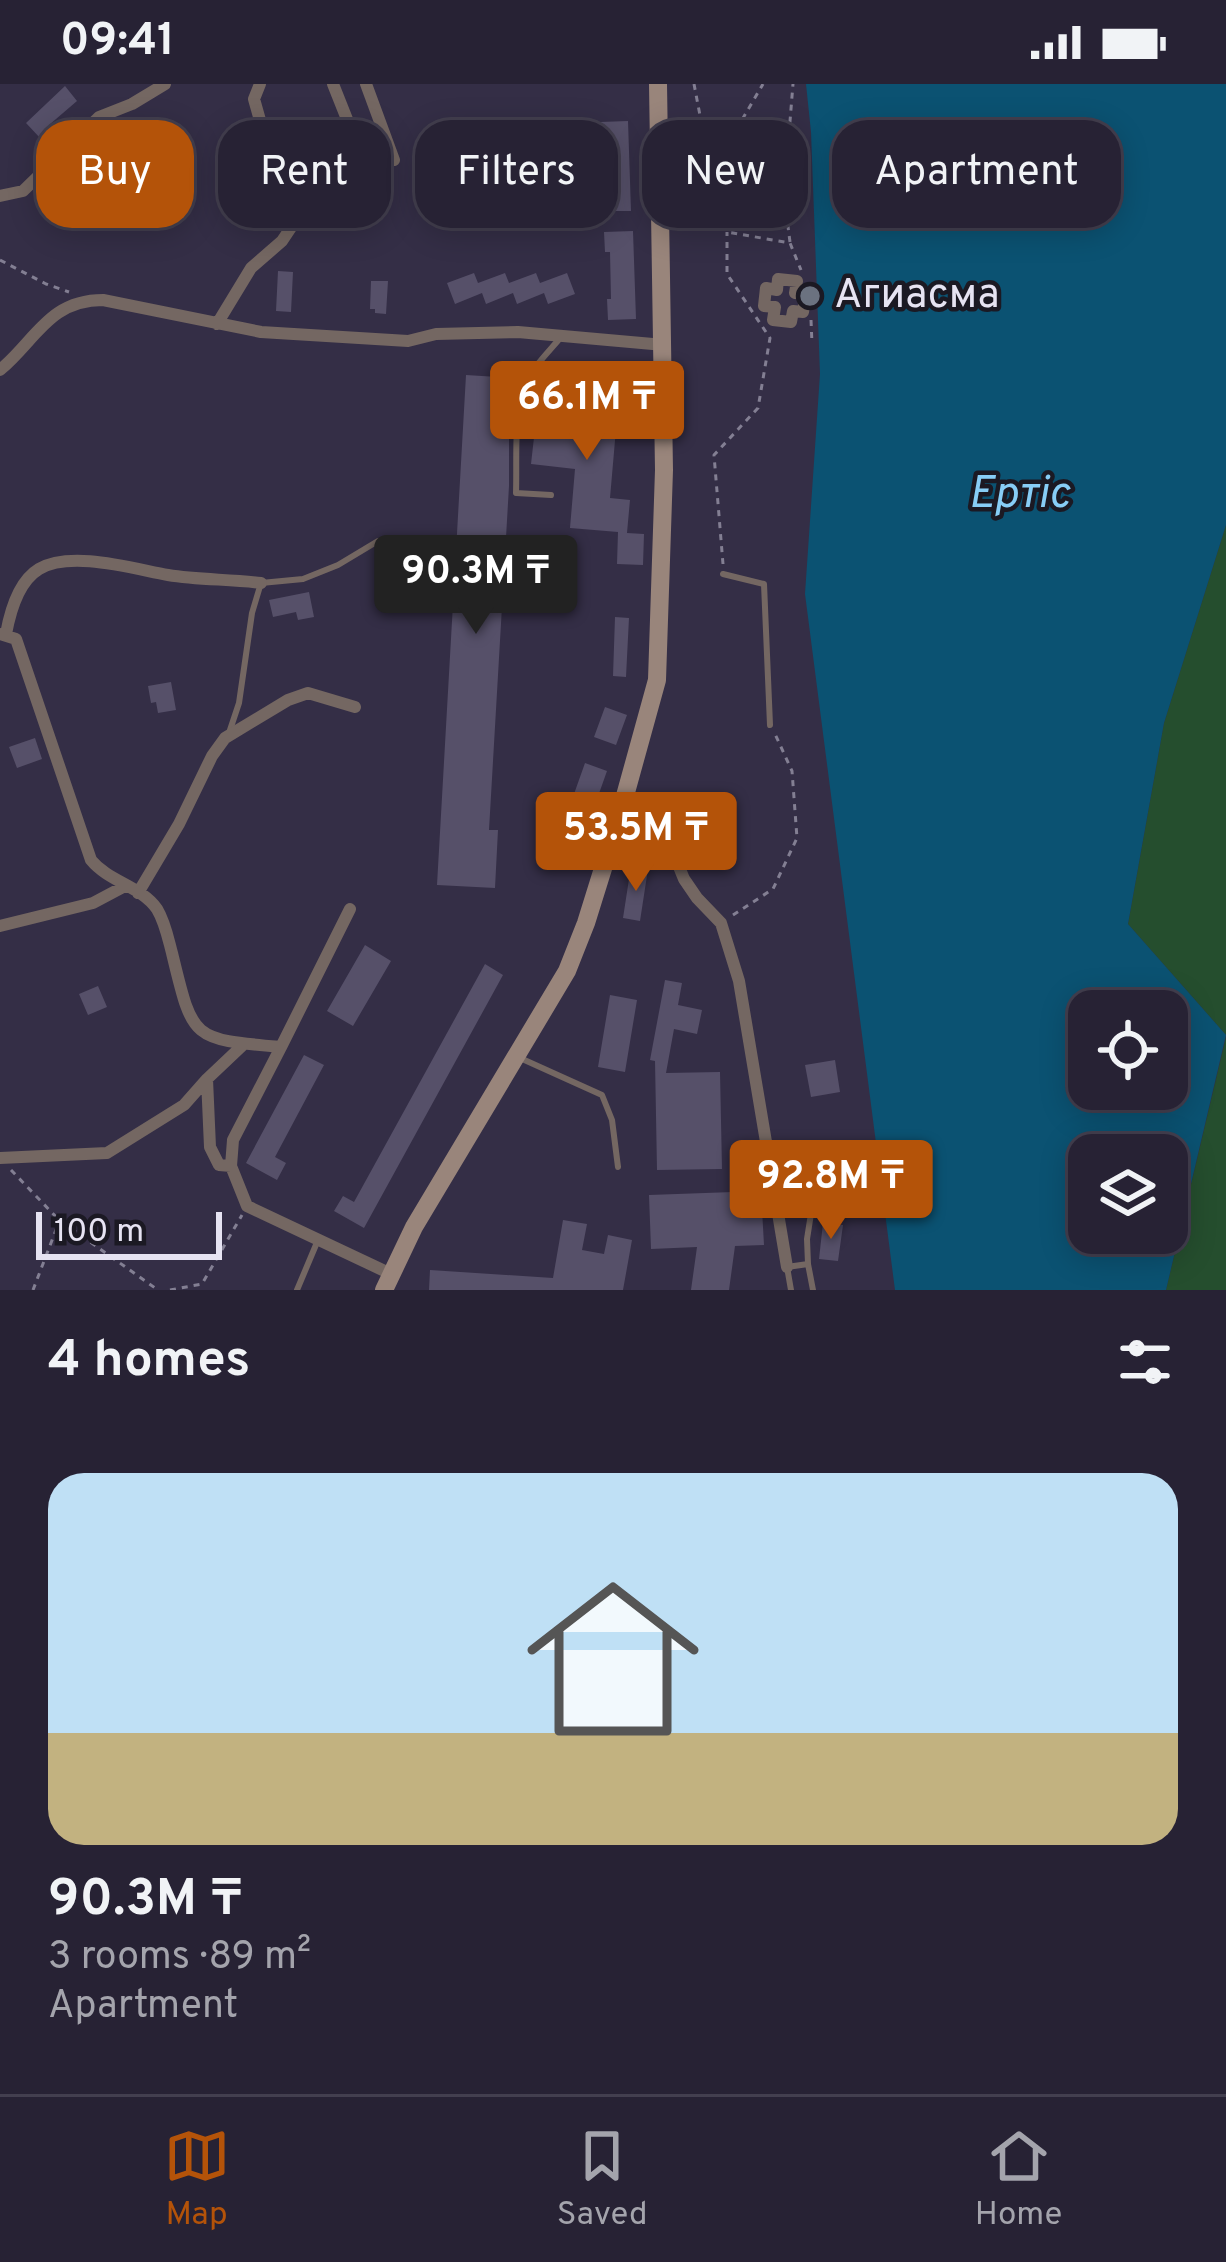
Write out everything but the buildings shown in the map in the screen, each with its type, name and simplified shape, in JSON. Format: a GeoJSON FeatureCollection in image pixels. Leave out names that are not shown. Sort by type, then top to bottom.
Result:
{"type":"FeatureCollection","features":[{"type":"Feature","properties":{"kind":"main road"},"geometry":{"type":"LineString","coordinates":[[388,1282],[414,1227],[567,971],[620,814],[657,680],[664,345],[658,84]]}},
{"type":"Feature","properties":{"kind":"street"},"geometry":{"type":"LineString","coordinates":[[0,196],[23,191],[99,118],[165,84]]}},
{"type":"Feature","properties":{"kind":"street"},"geometry":{"type":"LineString","coordinates":[[218,324],[251,268],[282,241],[294,223],[254,100],[260,84]]}},
{"type":"Feature","properties":{"kind":"street"},"geometry":{"type":"LineString","coordinates":[[333,84],[347,120]]}},
{"type":"Feature","properties":{"kind":"street"},"geometry":{"type":"LineString","coordinates":[[366,84],[394,160]]}},
{"type":"Feature","properties":{"kind":"street"},"geometry":{"type":"LineString","coordinates":[[778,279],[796,281],[795,292],[806,294],[803,312],[793,311],[791,322],[773,320],[775,308],[764,306],[766,288],[777,290],[778,279]]}},
{"type":"Feature","properties":{"kind":"street"},"geometry":{"type":"LineString","coordinates":[[0,370],[62,309],[91,300],[261,332],[408,341],[436,334],[518,332],[664,345]]}},
{"type":"Feature","properties":{"kind":"street"},"geometry":{"type":"LineString","coordinates":[[261,583],[171,575],[109,562],[60,563],[39,569],[28,580],[10,615],[7,636],[92,860],[100,871],[144,895],[155,907],[163,921],[186,1010],[195,1024],[219,1040],[281,1047]]}},
{"type":"Feature","properties":{"kind":"street"},"geometry":{"type":"LineString","coordinates":[[0,926],[131,890],[179,824],[225,738],[308,693],[355,707]]}},
{"type":"Feature","properties":{"kind":"street"},"geometry":{"type":"LineString","coordinates":[[620,814],[659,830],[684,879],[721,923],[739,981],[787,1268]]}},
{"type":"Feature","properties":{"kind":"street"},"geometry":{"type":"LineString","coordinates":[[350,909],[233,1140],[231,1166],[247,1206],[318,1240],[388,1282]]}},
{"type":"Feature","properties":{"kind":"street"},"geometry":{"type":"LineString","coordinates":[[0,1159],[107,1153],[184,1105],[244,1044]]}},
{"type":"Feature","properties":{"kind":"street"},"geometry":{"type":"LineString","coordinates":[[207,1078],[210,1147],[218,1165],[231,1166]]}},
{"type":"Feature","properties":{"kind":"lane"},"geometry":{"type":"LineString","coordinates":[[550,495],[516,493],[518,426],[522,391],[561,337]]}},
{"type":"Feature","properties":{"kind":"lane"},"geometry":{"type":"LineString","coordinates":[[225,738],[239,703],[261,583],[303,579],[378,541],[395,546],[429,586]]}},
{"type":"Feature","properties":{"kind":"lane"},"geometry":{"type":"LineString","coordinates":[[723,574],[764,584],[770,725]]}},
{"type":"Feature","properties":{"kind":"lane"},"geometry":{"type":"LineString","coordinates":[[515,1056],[602,1095],[612,1120],[618,1167]]}},
{"type":"Feature","properties":{"kind":"lane"},"geometry":{"type":"LineString","coordinates":[[764,1138],[788,1155],[813,1201],[807,1239],[813,1290]]}},
{"type":"Feature","properties":{"kind":"lane"},"geometry":{"type":"LineString","coordinates":[[297,1290],[318,1240]]}},
{"type":"Feature","properties":{"kind":"lane"},"geometry":{"type":"LineString","coordinates":[[791,1290],[787,1268],[808,1264]]}},
{"type":"Feature","properties":{"kind":"path"},"geometry":{"type":"LineString","coordinates":[[694,84],[701,120]]}},
{"type":"Feature","properties":{"kind":"path"},"geometry":{"type":"LineString","coordinates":[[742,120],[763,84]]}},
{"type":"Feature","properties":{"kind":"path"},"geometry":{"type":"LineString","coordinates":[[793,84],[784,196],[790,243],[807,283]]}},
{"type":"Feature","properties":{"kind":"path"},"geometry":{"type":"LineString","coordinates":[[723,574],[714,455],[758,408],[770,338],[727,274],[726,228]]}},
{"type":"Feature","properties":{"kind":"path"},"geometry":{"type":"LineString","coordinates":[[727,232],[790,243]]}},
{"type":"Feature","properties":{"kind":"path"},"geometry":{"type":"LineString","coordinates":[[0,260],[91,300]]}},
{"type":"Feature","properties":{"kind":"path"},"geometry":{"type":"LineString","coordinates":[[810,302],[812,344]]}},
{"type":"Feature","properties":{"kind":"path"},"geometry":{"type":"LineString","coordinates":[[721,923],[772,889],[797,838],[792,771],[770,725]]}},
{"type":"Feature","properties":{"kind":"path"},"geometry":{"type":"LineString","coordinates":[[0,1159],[59,1220],[158,1290]]}},
{"type":"Feature","properties":{"kind":"path"},"geometry":{"type":"LineString","coordinates":[[170,1290],[202,1284],[247,1206]]}},
{"type":"Feature","properties":{"kind":"path"},"geometry":{"type":"LineString","coordinates":[[33,1290],[59,1220]]}},
{"type":"Feature","properties":{"kind":"green space"},"geometry":{"type":"Polygon","coordinates":[[[1226,525],[1226,1035],[1128,924],[1164,723],[1226,525]]]}},
{"type":"Feature","properties":{"kind":"green space"},"geometry":{"type":"Polygon","coordinates":[[[1226,1037],[1226,1290],[1166,1290],[1175,1254],[1188,1254],[1188,1197],[1226,1037]]]}},
{"type":"Feature","properties":{"kind":"water","name":"Ертіс"},"geometry":{"type":"Polygon","coordinates":[[[806,84],[1226,84],[1226,525],[1164,723],[1128,924],[1186,990],[1068,990],[1068,1110],[1188,1110],[1188,992],[1226,1035],[1188,1196],[1188,1134],[1068,1134],[1068,1254],[1174,1254],[1166,1290],[895,1290],[805,594],[820,374],[806,84]]]}},
{"type":"Feature","properties":{"kind":"place","name":"Агиасма"},"geometry":{"type":"Point","coordinates":[810,296]}}]}
